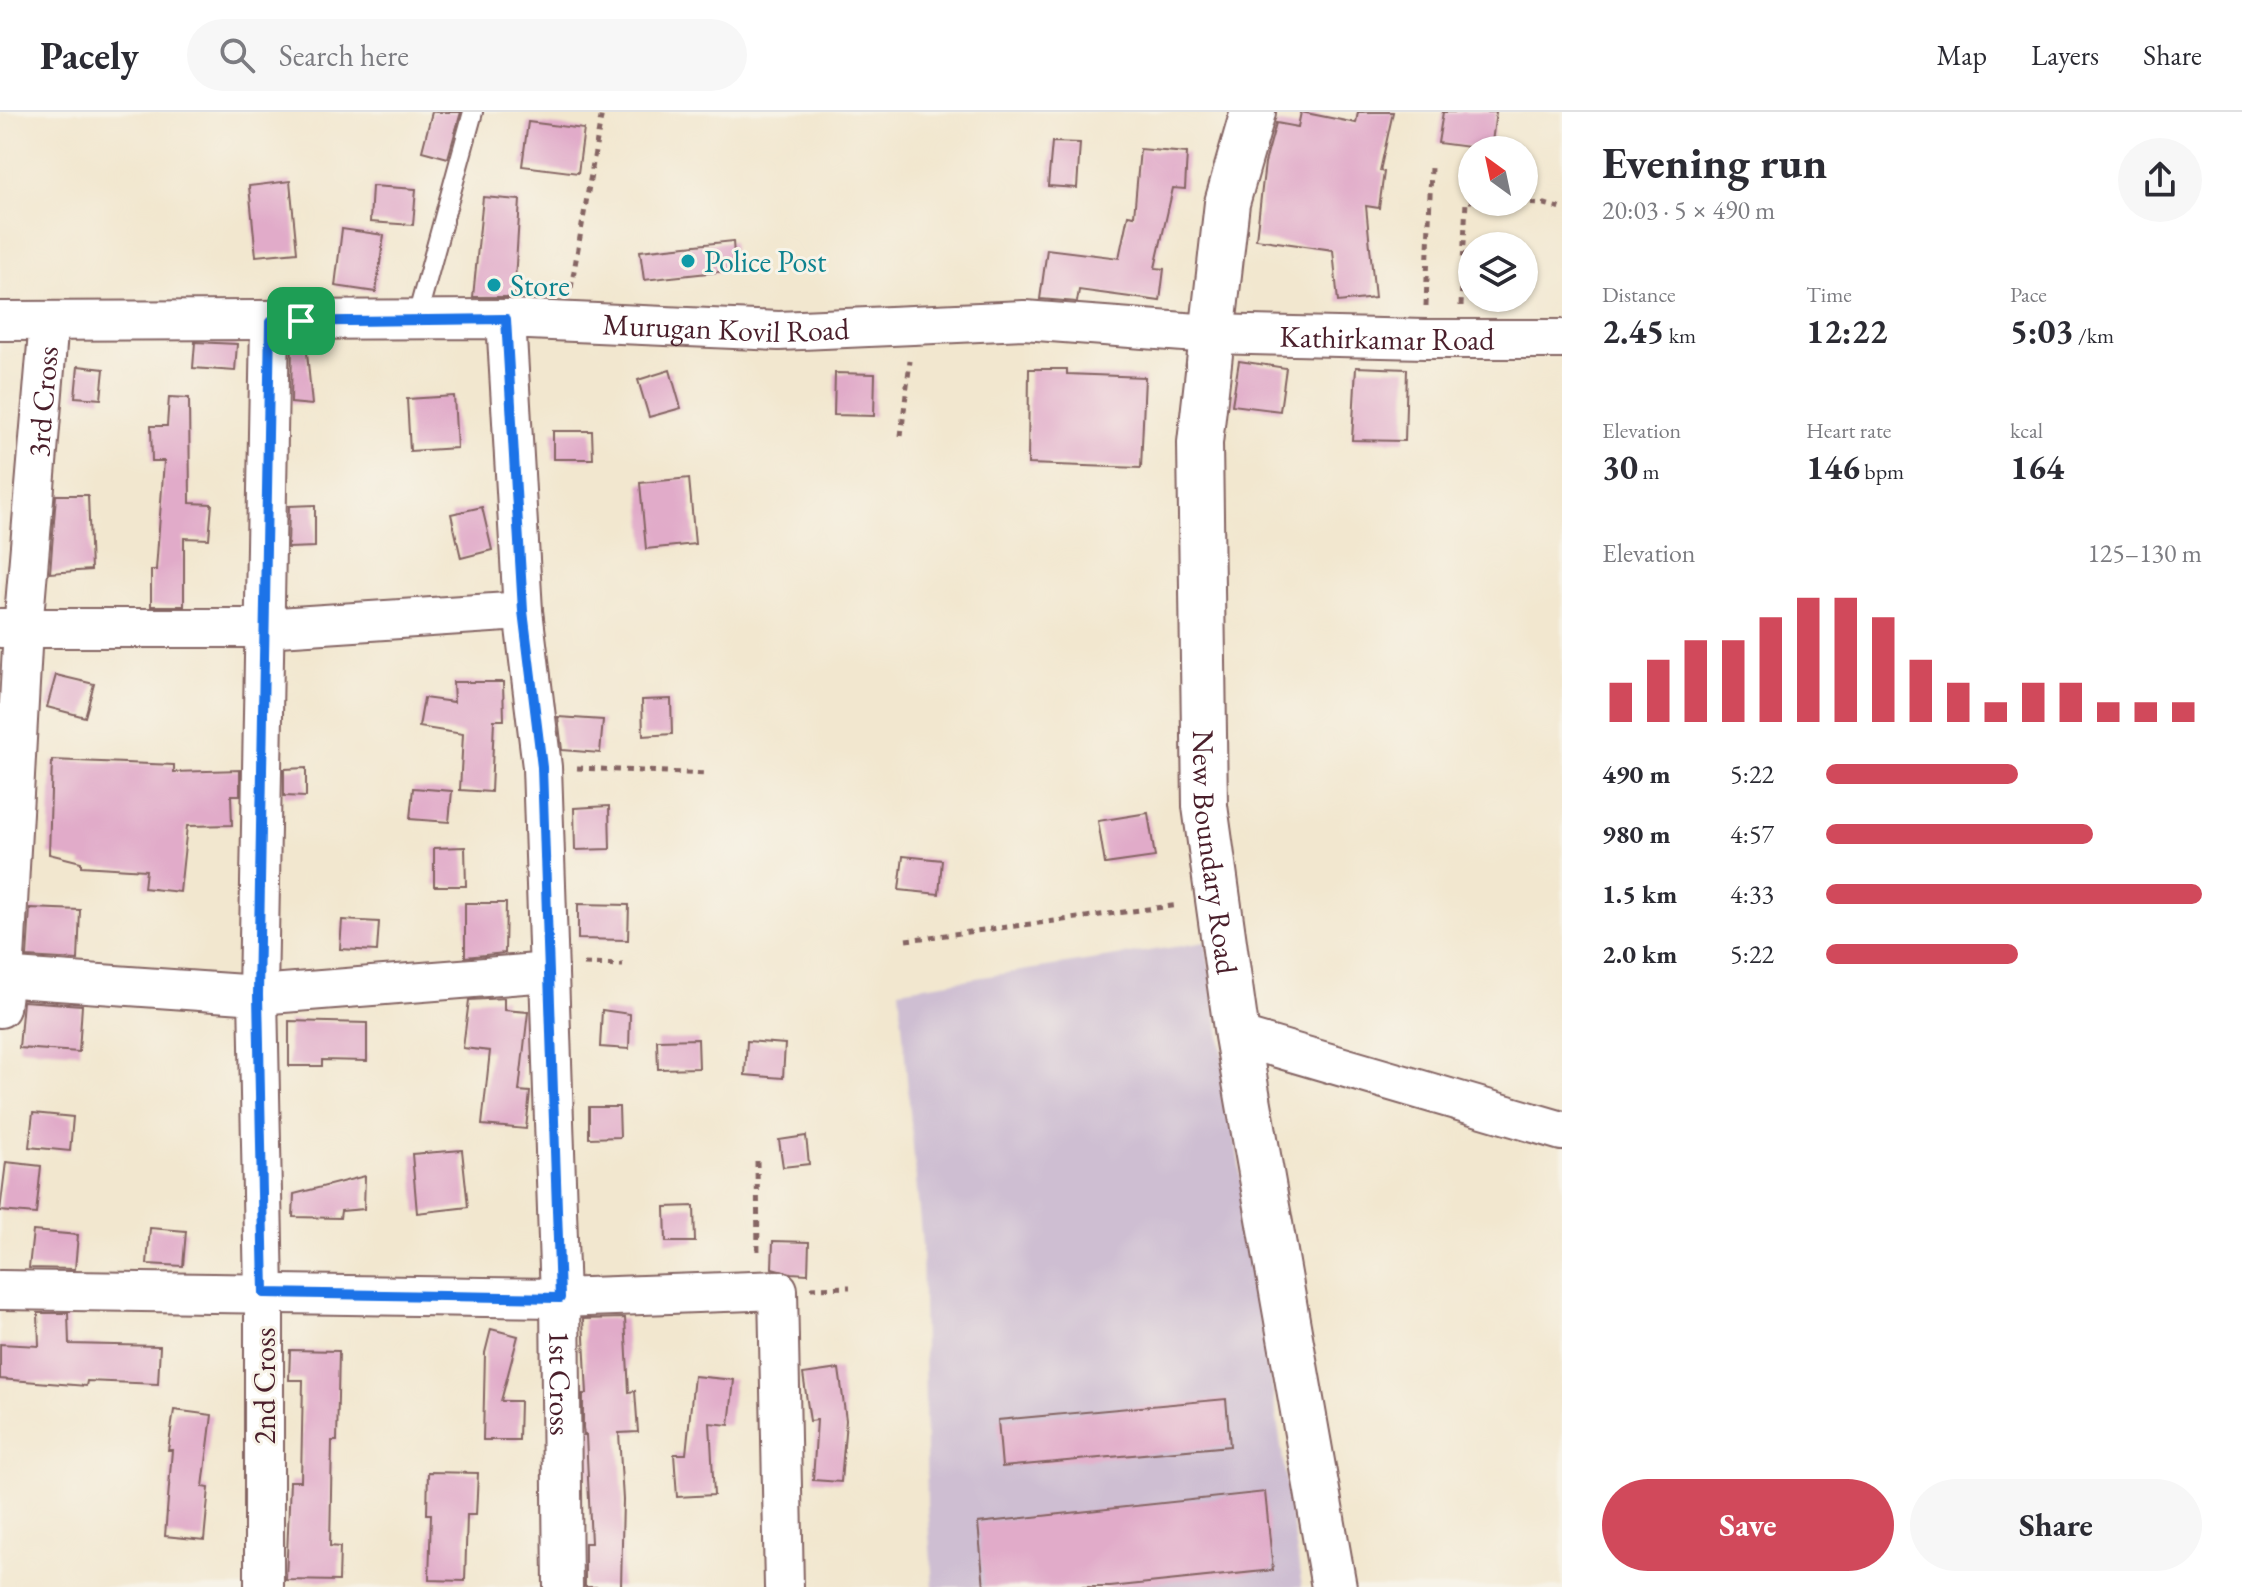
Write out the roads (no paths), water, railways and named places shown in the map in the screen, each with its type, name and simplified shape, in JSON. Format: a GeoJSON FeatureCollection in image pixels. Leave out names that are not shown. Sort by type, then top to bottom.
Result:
{"type":"FeatureCollection","features":[{"type":"Feature","properties":{"kind":"street","name":"New Boundary Road"},"geometry":{"type":"LineString","coordinates":[[1253,112],[1227,203],[1200,443],[1205,806],[1237,1036],[1334,1587]]}},
{"type":"Feature","properties":{"kind":"street","name":"Murugan Kovil Road"},"geometry":{"type":"LineString","coordinates":[[0,321],[506,319],[779,331],[1024,320],[1211,334]]}},
{"type":"Feature","properties":{"kind":"street","name":"1st Cross"},"geometry":{"type":"LineString","coordinates":[[506,319],[523,611],[542,767],[560,1298],[563,1587]]}},
{"type":"Feature","properties":{"kind":"street","name":"3rd Cross"},"geometry":{"type":"LineString","coordinates":[[1,987],[11,628],[49,321]]}},
{"type":"Feature","properties":{"kind":"street","name":"2nd Cross"},"geometry":{"type":"LineString","coordinates":[[264,1587],[264,1293],[258,995],[270,322]]}},
{"type":"Feature","properties":{"kind":"street","name":"Kathirkamar Road"},"geometry":{"type":"LineString","coordinates":[[1211,334],[1562,339]]}},
{"type":"Feature","properties":{"kind":"street"},"geometry":{"type":"LineString","coordinates":[[11,628],[263,628],[523,611]]}},
{"type":"Feature","properties":{"kind":"street"},"geometry":{"type":"LineString","coordinates":[[1,987],[258,995],[549,972]]}},
{"type":"Feature","properties":{"kind":"street"},"geometry":{"type":"LineString","coordinates":[[1237,1036],[1562,1131]]}},
{"type":"Feature","properties":{"kind":"street"},"geometry":{"type":"LineString","coordinates":[[0,1290],[560,1298],[768,1290],[784,1587]]}},
{"type":"Feature","properties":{"kind":"lane"},"geometry":{"type":"LineString","coordinates":[[416,320],[473,112]]}},
{"type":"Feature","properties":{"kind":"place","name":"Police Post"},"geometry":{"type":"Point","coordinates":[688,261]}},
{"type":"Feature","properties":{"kind":"place","name":"Store"},"geometry":{"type":"Point","coordinates":[494,285]}}]}
